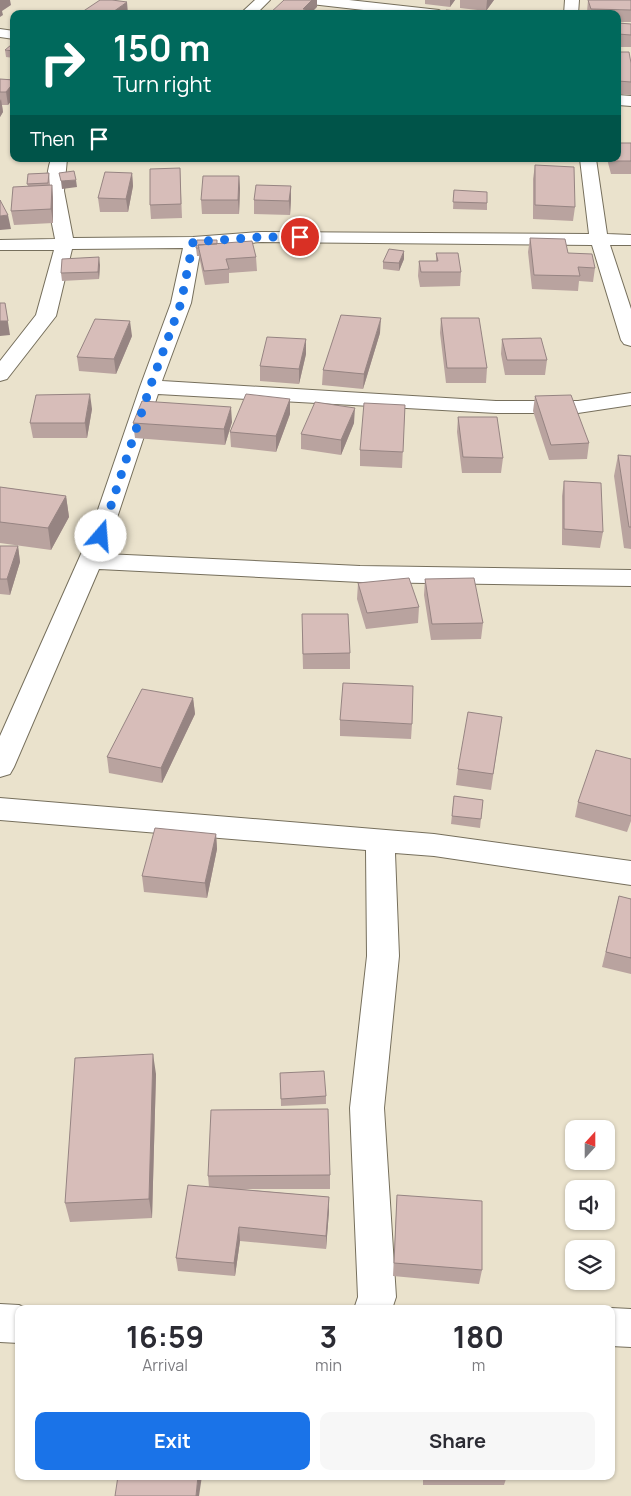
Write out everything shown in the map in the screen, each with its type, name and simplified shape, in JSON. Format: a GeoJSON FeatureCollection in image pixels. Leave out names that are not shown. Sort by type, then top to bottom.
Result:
{"type":"FeatureCollection","features":[{"type":"Feature","properties":{"kind":"street"},"geometry":{"type":"LineString","coordinates":[[253,0],[263,0]]}},
{"type":"Feature","properties":{"kind":"street"},"geometry":{"type":"LineString","coordinates":[[252,10],[263,0]]}},
{"type":"Feature","properties":{"kind":"street"},"geometry":{"type":"LineString","coordinates":[[312,0],[403,10]]}},
{"type":"Feature","properties":{"kind":"street"},"geometry":{"type":"LineString","coordinates":[[0,375],[46,316],[64,243],[55,191],[59,162]]}},
{"type":"Feature","properties":{"kind":"street"},"geometry":{"type":"LineString","coordinates":[[588,162],[599,239],[631,340]]}},
{"type":"Feature","properties":{"kind":"street"},"geometry":{"type":"LineString","coordinates":[[0,245],[193,242],[261,237],[631,240]]}},
{"type":"Feature","properties":{"kind":"street"},"geometry":{"type":"LineString","coordinates":[[0,767],[101,536],[150,387],[181,303],[193,242]]}},
{"type":"Feature","properties":{"kind":"street"},"geometry":{"type":"LineString","coordinates":[[150,387],[496,407],[578,407],[631,399]]}},
{"type":"Feature","properties":{"kind":"street"},"geometry":{"type":"LineString","coordinates":[[90,561],[273,572],[530,579],[631,578]]}},
{"type":"Feature","properties":{"kind":"street"},"geometry":{"type":"LineString","coordinates":[[0,810],[434,845],[631,872]]}},
{"type":"Feature","properties":{"kind":"street"},"geometry":{"type":"LineString","coordinates":[[374,1305],[377,1297],[367,1108],[383,956],[380,840]]}},
{"type":"Feature","properties":{"kind":"street"},"geometry":{"type":"LineString","coordinates":[[0,1323],[15,1324]]}},
{"type":"Feature","properties":{"kind":"street"},"geometry":{"type":"LineString","coordinates":[[615,1327],[631,1328]]}},
{"type":"Feature","properties":{"kind":"building"},"geometry":{"type":"Polygon","coordinates":[[[100,0],[127,2],[116,10],[85,10],[100,0]]]}},
{"type":"Feature","properties":{"kind":"building"},"geometry":{"type":"Polygon","coordinates":[[[284,0],[312,0],[303,9],[310,10],[273,10],[284,0]]]}},
{"type":"Feature","properties":{"kind":"building"},"geometry":{"type":"Polygon","coordinates":[[[588,0],[631,0],[631,10],[591,9],[588,0]]]}},
{"type":"Feature","properties":{"kind":"building"},"geometry":{"type":"Polygon","coordinates":[[[621,23],[631,24],[631,35],[621,34],[621,23]]]}},
{"type":"Feature","properties":{"kind":"building"},"geometry":{"type":"Polygon","coordinates":[[[621,52],[629,52],[631,82],[621,81],[621,52]]]}},
{"type":"Feature","properties":{"kind":"building"},"geometry":{"type":"Polygon","coordinates":[[[0,79],[10,80],[10,87],[6,92],[0,92],[0,79]]]}},
{"type":"Feature","properties":{"kind":"building"},"geometry":{"type":"Polygon","coordinates":[[[621,143],[631,143],[631,161],[621,161],[621,143]]]}},
{"type":"Feature","properties":{"kind":"building"},"geometry":{"type":"Polygon","coordinates":[[[535,165],[574,167],[575,207],[535,205],[535,165]]]}},
{"type":"Feature","properties":{"kind":"building"},"geometry":{"type":"Polygon","coordinates":[[[180,168],[181,204],[150,205],[150,169],[180,168]]]}},
{"type":"Feature","properties":{"kind":"building"},"geometry":{"type":"Polygon","coordinates":[[[74,171],[76,180],[61,181],[59,173],[74,171]]]}},
{"type":"Feature","properties":{"kind":"building"},"geometry":{"type":"Polygon","coordinates":[[[105,172],[132,173],[126,199],[98,198],[105,172]]]}},
{"type":"Feature","properties":{"kind":"building"},"geometry":{"type":"Polygon","coordinates":[[[49,173],[48,183],[27,184],[28,174],[49,173]]]}},
{"type":"Feature","properties":{"kind":"building"},"geometry":{"type":"Polygon","coordinates":[[[203,176],[239,176],[238,200],[201,200],[203,176]]]}},
{"type":"Feature","properties":{"kind":"building"},"geometry":{"type":"Polygon","coordinates":[[[52,185],[51,209],[11,211],[13,187],[52,185]]]}},
{"type":"Feature","properties":{"kind":"building"},"geometry":{"type":"Polygon","coordinates":[[[256,185],[291,186],[289,201],[254,200],[256,185]]]}},
{"type":"Feature","properties":{"kind":"building"},"geometry":{"type":"Polygon","coordinates":[[[454,190],[487,192],[487,203],[453,202],[454,190]]]}},
{"type":"Feature","properties":{"kind":"building"},"geometry":{"type":"Polygon","coordinates":[[[0,200],[8,215],[0,216],[0,200]]]}},
{"type":"Feature","properties":{"kind":"building"},"geometry":{"type":"Polygon","coordinates":[[[530,238],[565,239],[568,253],[592,254],[595,268],[578,267],[580,276],[534,275],[530,238]]]}},
{"type":"Feature","properties":{"kind":"building"},"geometry":{"type":"Polygon","coordinates":[[[197,240],[217,240],[217,244],[198,245],[199,248],[196,248],[197,240]]]}},
{"type":"Feature","properties":{"kind":"building"},"geometry":{"type":"Polygon","coordinates":[[[252,241],[256,257],[226,259],[229,269],[204,271],[198,245],[252,241]]]}},
{"type":"Feature","properties":{"kind":"building"},"geometry":{"type":"Polygon","coordinates":[[[389,249],[404,251],[399,263],[383,262],[389,249]]]}},
{"type":"Feature","properties":{"kind":"building"},"geometry":{"type":"Polygon","coordinates":[[[436,253],[458,253],[461,272],[421,272],[419,261],[438,261],[436,253]]]}},
{"type":"Feature","properties":{"kind":"building"},"geometry":{"type":"Polygon","coordinates":[[[99,257],[98,272],[61,273],[62,259],[99,257]]]}},
{"type":"Feature","properties":{"kind":"building"},"geometry":{"type":"Polygon","coordinates":[[[0,303],[5,303],[8,321],[0,321],[0,303]]]}},
{"type":"Feature","properties":{"kind":"building"},"geometry":{"type":"Polygon","coordinates":[[[341,315],[381,318],[364,374],[323,370],[341,315]]]}},
{"type":"Feature","properties":{"kind":"building"},"geometry":{"type":"Polygon","coordinates":[[[441,318],[479,318],[487,368],[447,368],[441,318]]]}},
{"type":"Feature","properties":{"kind":"building"},"geometry":{"type":"Polygon","coordinates":[[[95,319],[130,321],[114,359],[77,357],[95,319]]]}},
{"type":"Feature","properties":{"kind":"building"},"geometry":{"type":"Polygon","coordinates":[[[267,337],[306,339],[299,369],[260,366],[267,337]]]}},
{"type":"Feature","properties":{"kind":"building"},"geometry":{"type":"Polygon","coordinates":[[[541,338],[547,360],[507,360],[502,339],[541,338]]]}},
{"type":"Feature","properties":{"kind":"building"},"geometry":{"type":"Polygon","coordinates":[[[90,394],[85,423],[30,423],[36,395],[90,394]]]}},
{"type":"Feature","properties":{"kind":"building"},"geometry":{"type":"Polygon","coordinates":[[[246,394],[290,399],[276,436],[230,432],[246,394]]]}},
{"type":"Feature","properties":{"kind":"building"},"geometry":{"type":"Polygon","coordinates":[[[571,395],[589,443],[551,445],[535,396],[571,395]]]}},
{"type":"Feature","properties":{"kind":"building"},"geometry":{"type":"Polygon","coordinates":[[[142,401],[231,407],[224,429],[133,423],[142,401]]]}},
{"type":"Feature","properties":{"kind":"building"},"geometry":{"type":"Polygon","coordinates":[[[315,402],[355,408],[341,440],[301,434],[315,402]]]}},
{"type":"Feature","properties":{"kind":"building"},"geometry":{"type":"Polygon","coordinates":[[[364,403],[405,405],[403,452],[360,450],[364,403]]]}},
{"type":"Feature","properties":{"kind":"building"},"geometry":{"type":"Polygon","coordinates":[[[458,417],[497,417],[503,458],[463,457],[458,417]]]}},
{"type":"Feature","properties":{"kind":"building"},"geometry":{"type":"Polygon","coordinates":[[[618,455],[631,456],[631,527],[629,527],[618,455]]]}},
{"type":"Feature","properties":{"kind":"building"},"geometry":{"type":"Polygon","coordinates":[[[564,481],[601,483],[603,532],[564,529],[564,481]]]}},
{"type":"Feature","properties":{"kind":"building"},"geometry":{"type":"Polygon","coordinates":[[[0,487],[66,496],[48,528],[0,522],[0,487]]]}},
{"type":"Feature","properties":{"kind":"building"},"geometry":{"type":"Polygon","coordinates":[[[0,546],[18,546],[7,579],[0,579],[0,546]]]}},
{"type":"Feature","properties":{"kind":"building"},"geometry":{"type":"Polygon","coordinates":[[[409,578],[419,607],[367,613],[358,583],[409,578]]]}},
{"type":"Feature","properties":{"kind":"building"},"geometry":{"type":"Polygon","coordinates":[[[474,578],[483,623],[432,624],[425,579],[474,578]]]}},
{"type":"Feature","properties":{"kind":"building"},"geometry":{"type":"Polygon","coordinates":[[[302,614],[348,614],[350,653],[303,654],[302,614]]]}},
{"type":"Feature","properties":{"kind":"building"},"geometry":{"type":"Polygon","coordinates":[[[343,683],[413,686],[412,724],[340,720],[343,683]]]}},
{"type":"Feature","properties":{"kind":"building"},"geometry":{"type":"Polygon","coordinates":[[[142,689],[193,698],[161,768],[107,757],[142,689]]]}},
{"type":"Feature","properties":{"kind":"building"},"geometry":{"type":"Polygon","coordinates":[[[468,712],[502,717],[493,774],[458,769],[468,712]]]}},
{"type":"Feature","properties":{"kind":"building"},"geometry":{"type":"Polygon","coordinates":[[[596,750],[631,759],[631,816],[578,802],[596,750]]]}},
{"type":"Feature","properties":{"kind":"building"},"geometry":{"type":"Polygon","coordinates":[[[454,796],[483,800],[481,819],[452,816],[454,796]]]}},
{"type":"Feature","properties":{"kind":"building"},"geometry":{"type":"Polygon","coordinates":[[[155,828],[216,834],[205,883],[142,876],[155,828]]]}},
{"type":"Feature","properties":{"kind":"building"},"geometry":{"type":"Polygon","coordinates":[[[619,896],[631,899],[631,958],[606,952],[619,896]]]}},
{"type":"Feature","properties":{"kind":"building"},"geometry":{"type":"Polygon","coordinates":[[[153,1054],[149,1199],[65,1203],[75,1058],[153,1054]]]}},
{"type":"Feature","properties":{"kind":"building"},"geometry":{"type":"Polygon","coordinates":[[[324,1071],[326,1096],[281,1099],[280,1073],[324,1071]]]}},
{"type":"Feature","properties":{"kind":"building"},"geometry":{"type":"Polygon","coordinates":[[[328,1109],[330,1175],[208,1176],[211,1110],[328,1109]]]}},
{"type":"Feature","properties":{"kind":"building"},"geometry":{"type":"Polygon","coordinates":[[[188,1185],[329,1197],[326,1236],[239,1227],[234,1263],[176,1258],[188,1185]]]}},
{"type":"Feature","properties":{"kind":"building"},"geometry":{"type":"Polygon","coordinates":[[[397,1195],[482,1201],[482,1270],[394,1263],[397,1195]]]}},
{"type":"Feature","properties":{"kind":"building"},"geometry":{"type":"Polygon","coordinates":[[[117,1480],[198,1480],[196,1496],[115,1496],[117,1480]]]}},
{"type":"Feature","properties":{"kind":"route"},"geometry":{"type":"LineString","coordinates":[[101,536],[150,387],[181,303],[193,242],[261,237],[300,237]]}}]}
